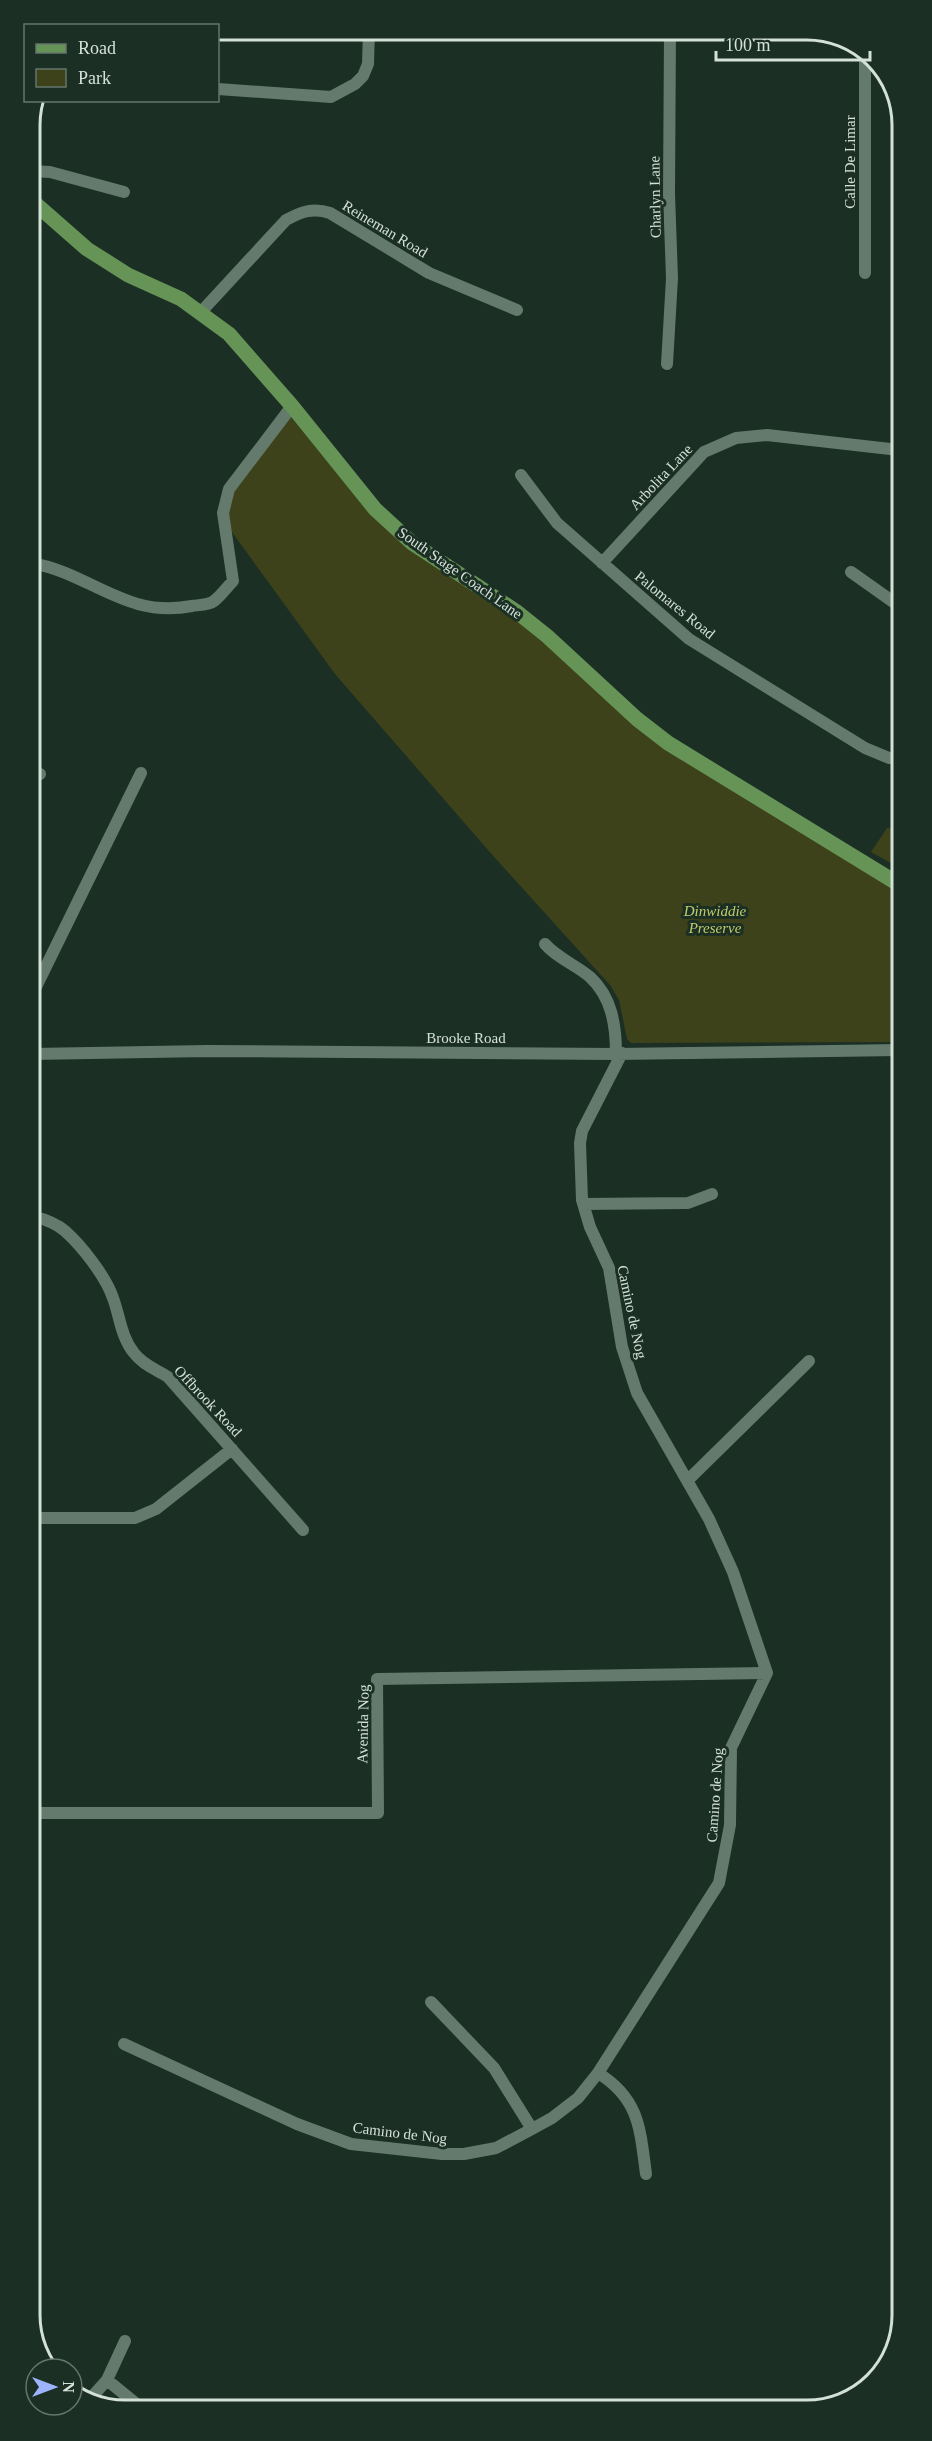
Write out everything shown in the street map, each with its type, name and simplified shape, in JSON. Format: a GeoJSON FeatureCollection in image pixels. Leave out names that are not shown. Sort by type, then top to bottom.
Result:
{"type":"FeatureCollection","features":[{"type":"Feature","properties":{"kind":"main road","name":"South Stage Coach Lane"},"geometry":{"type":"LineString","coordinates":[[41,209],[87,249],[128,275],[182,299],[229,334],[292,406],[375,509],[412,543],[517,612],[548,636],[637,719],[668,743],[892,880]]}},
{"type":"Feature","properties":{"kind":"street"},"geometry":{"type":"LineString","coordinates":[[219,90],[332,97],[355,84],[363,76],[368,63],[369,41]]}},
{"type":"Feature","properties":{"kind":"street","name":"Charlyn Lane"},"geometry":{"type":"LineString","coordinates":[[668,364],[667,345],[672,278],[669,194],[670,41]]}},
{"type":"Feature","properties":{"kind":"street","name":"Calle De Limar"},"geometry":{"type":"LineString","coordinates":[[865,64],[865,273]]}},
{"type":"Feature","properties":{"kind":"street"},"geometry":{"type":"LineString","coordinates":[[41,172],[124,192]]}},
{"type":"Feature","properties":{"kind":"street","name":"Reineman Road"},"geometry":{"type":"LineString","coordinates":[[201,312],[286,220],[304,211],[320,210],[330,213],[429,273],[517,310]]}},
{"type":"Feature","properties":{"kind":"street"},"geometry":{"type":"LineString","coordinates":[[41,566],[151,609],[176,609],[213,602],[233,581],[224,513],[229,489],[292,406]]}},
{"type":"Feature","properties":{"kind":"street","name":"Arbolita Lane"},"geometry":{"type":"LineString","coordinates":[[602,563],[704,452],[736,438],[767,435],[892,449]]}},
{"type":"Feature","properties":{"kind":"street","name":"Palomares Road"},"geometry":{"type":"LineString","coordinates":[[521,475],[557,524],[689,639],[865,748],[892,758]]}},
{"type":"Feature","properties":{"kind":"street"},"geometry":{"type":"LineString","coordinates":[[851,572],[892,601]]}},
{"type":"Feature","properties":{"kind":"street"},"geometry":{"type":"LineString","coordinates":[[41,979],[141,773]]}},
{"type":"Feature","properties":{"kind":"street"},"geometry":{"type":"LineString","coordinates":[[545,944],[551,951],[589,977],[603,994],[610,1007],[619,1054]]}},
{"type":"Feature","properties":{"kind":"street","name":"Brooke Road"},"geometry":{"type":"LineString","coordinates":[[41,1054],[207,1051],[619,1054],[892,1050]]}},
{"type":"Feature","properties":{"kind":"street","name":"Camino de Nog"},"geometry":{"type":"LineString","coordinates":[[124,2044],[287,2120],[351,2144],[442,2154],[464,2154],[496,2148],[552,2118],[578,2098],[598,2073],[719,1883],[730,1825],[731,1748],[766,1673],[733,1572],[710,1519],[637,1393],[616,1325],[609,1268],[590,1227],[583,1204],[580,1143],[582,1131],[619,1054]]}},
{"type":"Feature","properties":{"kind":"street"},"geometry":{"type":"LineString","coordinates":[[583,1204],[688,1203],[712,1194]]}},
{"type":"Feature","properties":{"kind":"street","name":"Offbrook Road"},"geometry":{"type":"LineString","coordinates":[[41,1219],[64,1230],[93,1263],[113,1296],[123,1333],[132,1351],[143,1363],[168,1377],[303,1530]]}},
{"type":"Feature","properties":{"kind":"street"},"geometry":{"type":"LineString","coordinates":[[688,1480],[809,1361]]}},
{"type":"Feature","properties":{"kind":"street"},"geometry":{"type":"LineString","coordinates":[[41,1518],[135,1518],[156,1509],[232,1449]]}},
{"type":"Feature","properties":{"kind":"street","name":"Avenida Nog"},"geometry":{"type":"LineString","coordinates":[[41,1813],[378,1813],[377,1678],[766,1673]]}},
{"type":"Feature","properties":{"kind":"street"},"geometry":{"type":"LineString","coordinates":[[431,2002],[494,2068],[532,2129]]}},
{"type":"Feature","properties":{"kind":"street"},"geometry":{"type":"LineString","coordinates":[[598,2073],[609,2079],[626,2096],[634,2110],[639,2124],[646,2174]]}},
{"type":"Feature","properties":{"kind":"street"},"geometry":{"type":"LineString","coordinates":[[94,2394],[107,2380],[125,2341]]}},
{"type":"Feature","properties":{"kind":"street"},"geometry":{"type":"LineString","coordinates":[[107,2380],[132,2400]]}},
{"type":"Feature","properties":{"kind":"green space","name":"Dinwiddie Preserve"},"geometry":{"type":"Polygon","coordinates":[[[291,417],[367,510],[545,642],[674,751],[892,884],[892,1042],[631,1043],[627,1039],[619,1000],[610,985],[495,858],[335,674],[229,528],[229,500],[261,445],[291,417]]]}},
{"type":"Feature","properties":{"kind":"green space"},"geometry":{"type":"Polygon","coordinates":[[[892,827],[892,864],[871,852],[887,828],[892,827]]]}}]}
